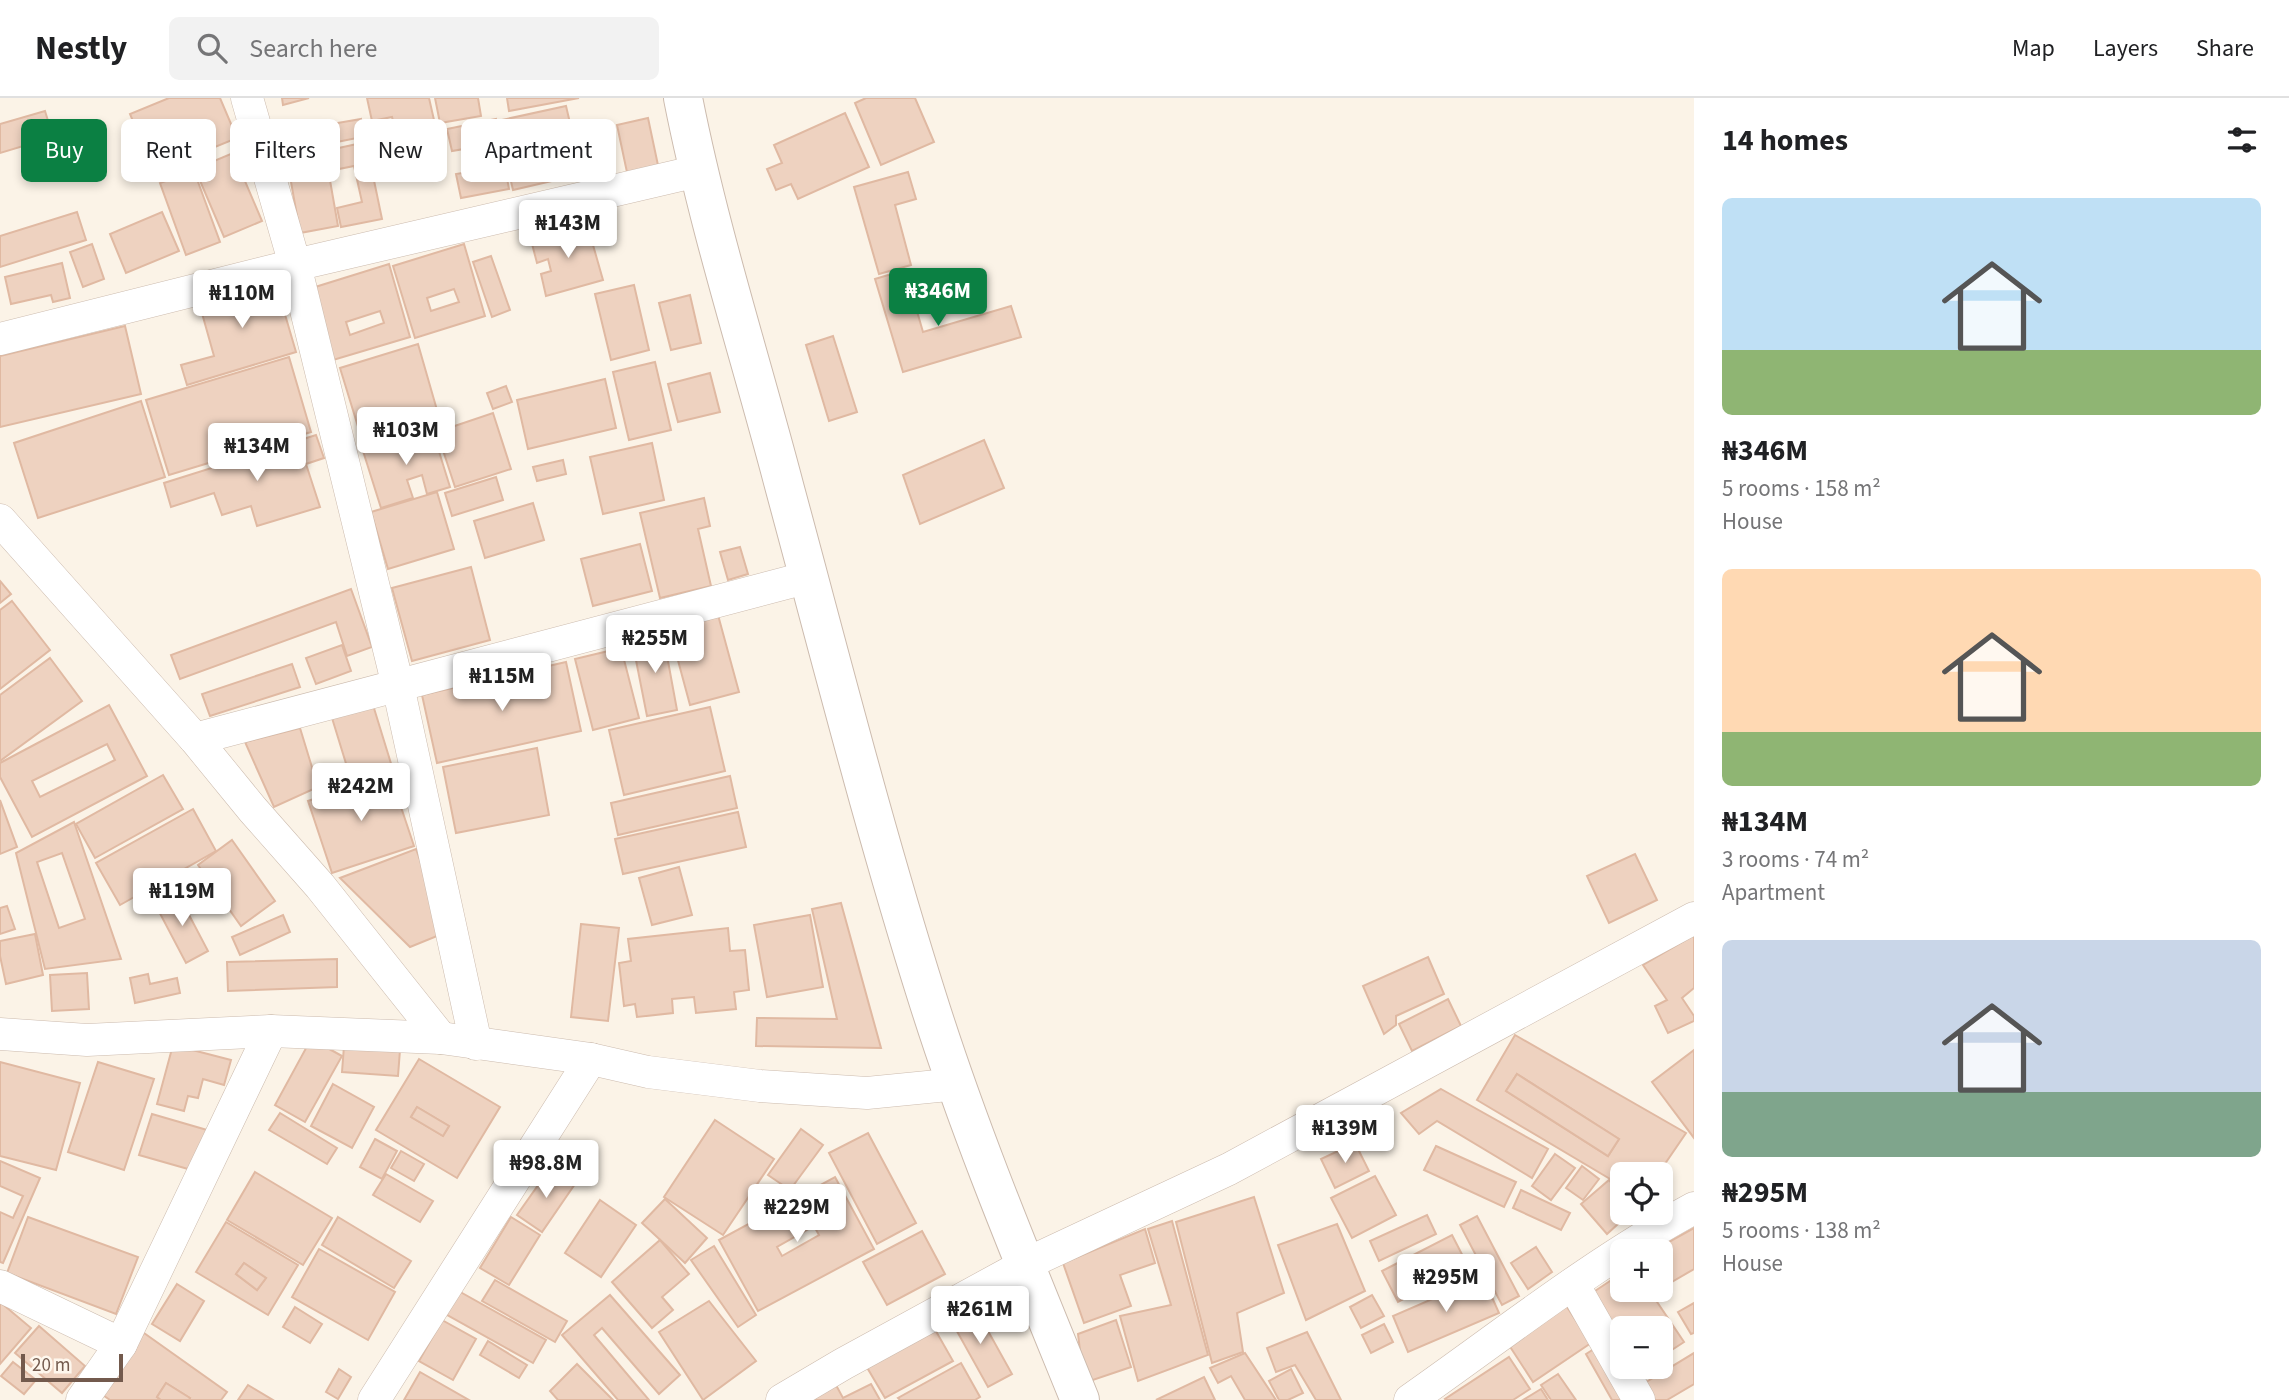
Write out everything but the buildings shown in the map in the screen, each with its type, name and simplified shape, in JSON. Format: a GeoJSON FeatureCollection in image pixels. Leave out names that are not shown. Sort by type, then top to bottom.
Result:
{"type":"FeatureCollection","features":[{"type":"Feature","properties":{"kind":"street"},"geometry":{"type":"LineString","coordinates":[[247,98],[295,265],[398,686],[476,1044]]}},
{"type":"Feature","properties":{"kind":"street"},"geometry":{"type":"LineString","coordinates":[[683,98],[698,171],[869,802],[928,999],[986,1165],[1080,1400]]}},
{"type":"Feature","properties":{"kind":"street"},"geometry":{"type":"LineString","coordinates":[[0,339],[295,265],[698,171]]}},
{"type":"Feature","properties":{"kind":"street"},"geometry":{"type":"LineString","coordinates":[[0,520],[195,739],[320,886],[442,1038]]}},
{"type":"Feature","properties":{"kind":"street"},"geometry":{"type":"LineString","coordinates":[[195,739],[809,577]]}},
{"type":"Feature","properties":{"kind":"street"},"geometry":{"type":"LineString","coordinates":[[782,1400],[1026,1264],[1229,1169],[1694,918]]}},
{"type":"Feature","properties":{"kind":"street"},"geometry":{"type":"LineString","coordinates":[[0,1034],[86,1040],[271,1031],[442,1038],[592,1059],[648,1072],[760,1086],[867,1093],[958,1084]]}},
{"type":"Feature","properties":{"kind":"street"},"geometry":{"type":"LineString","coordinates":[[82,1400],[121,1344],[271,1031]]}},
{"type":"Feature","properties":{"kind":"street"},"geometry":{"type":"LineString","coordinates":[[374,1400],[592,1059]]}},
{"type":"Feature","properties":{"kind":"street"},"geometry":{"type":"LineString","coordinates":[[1410,1400],[1573,1284],[1650,1232],[1694,1208]]}},
{"type":"Feature","properties":{"kind":"street"},"geometry":{"type":"LineString","coordinates":[[1573,1284],[1639,1400]]}},
{"type":"Feature","properties":{"kind":"street"},"geometry":{"type":"LineString","coordinates":[[0,1286],[121,1344]]}}]}
